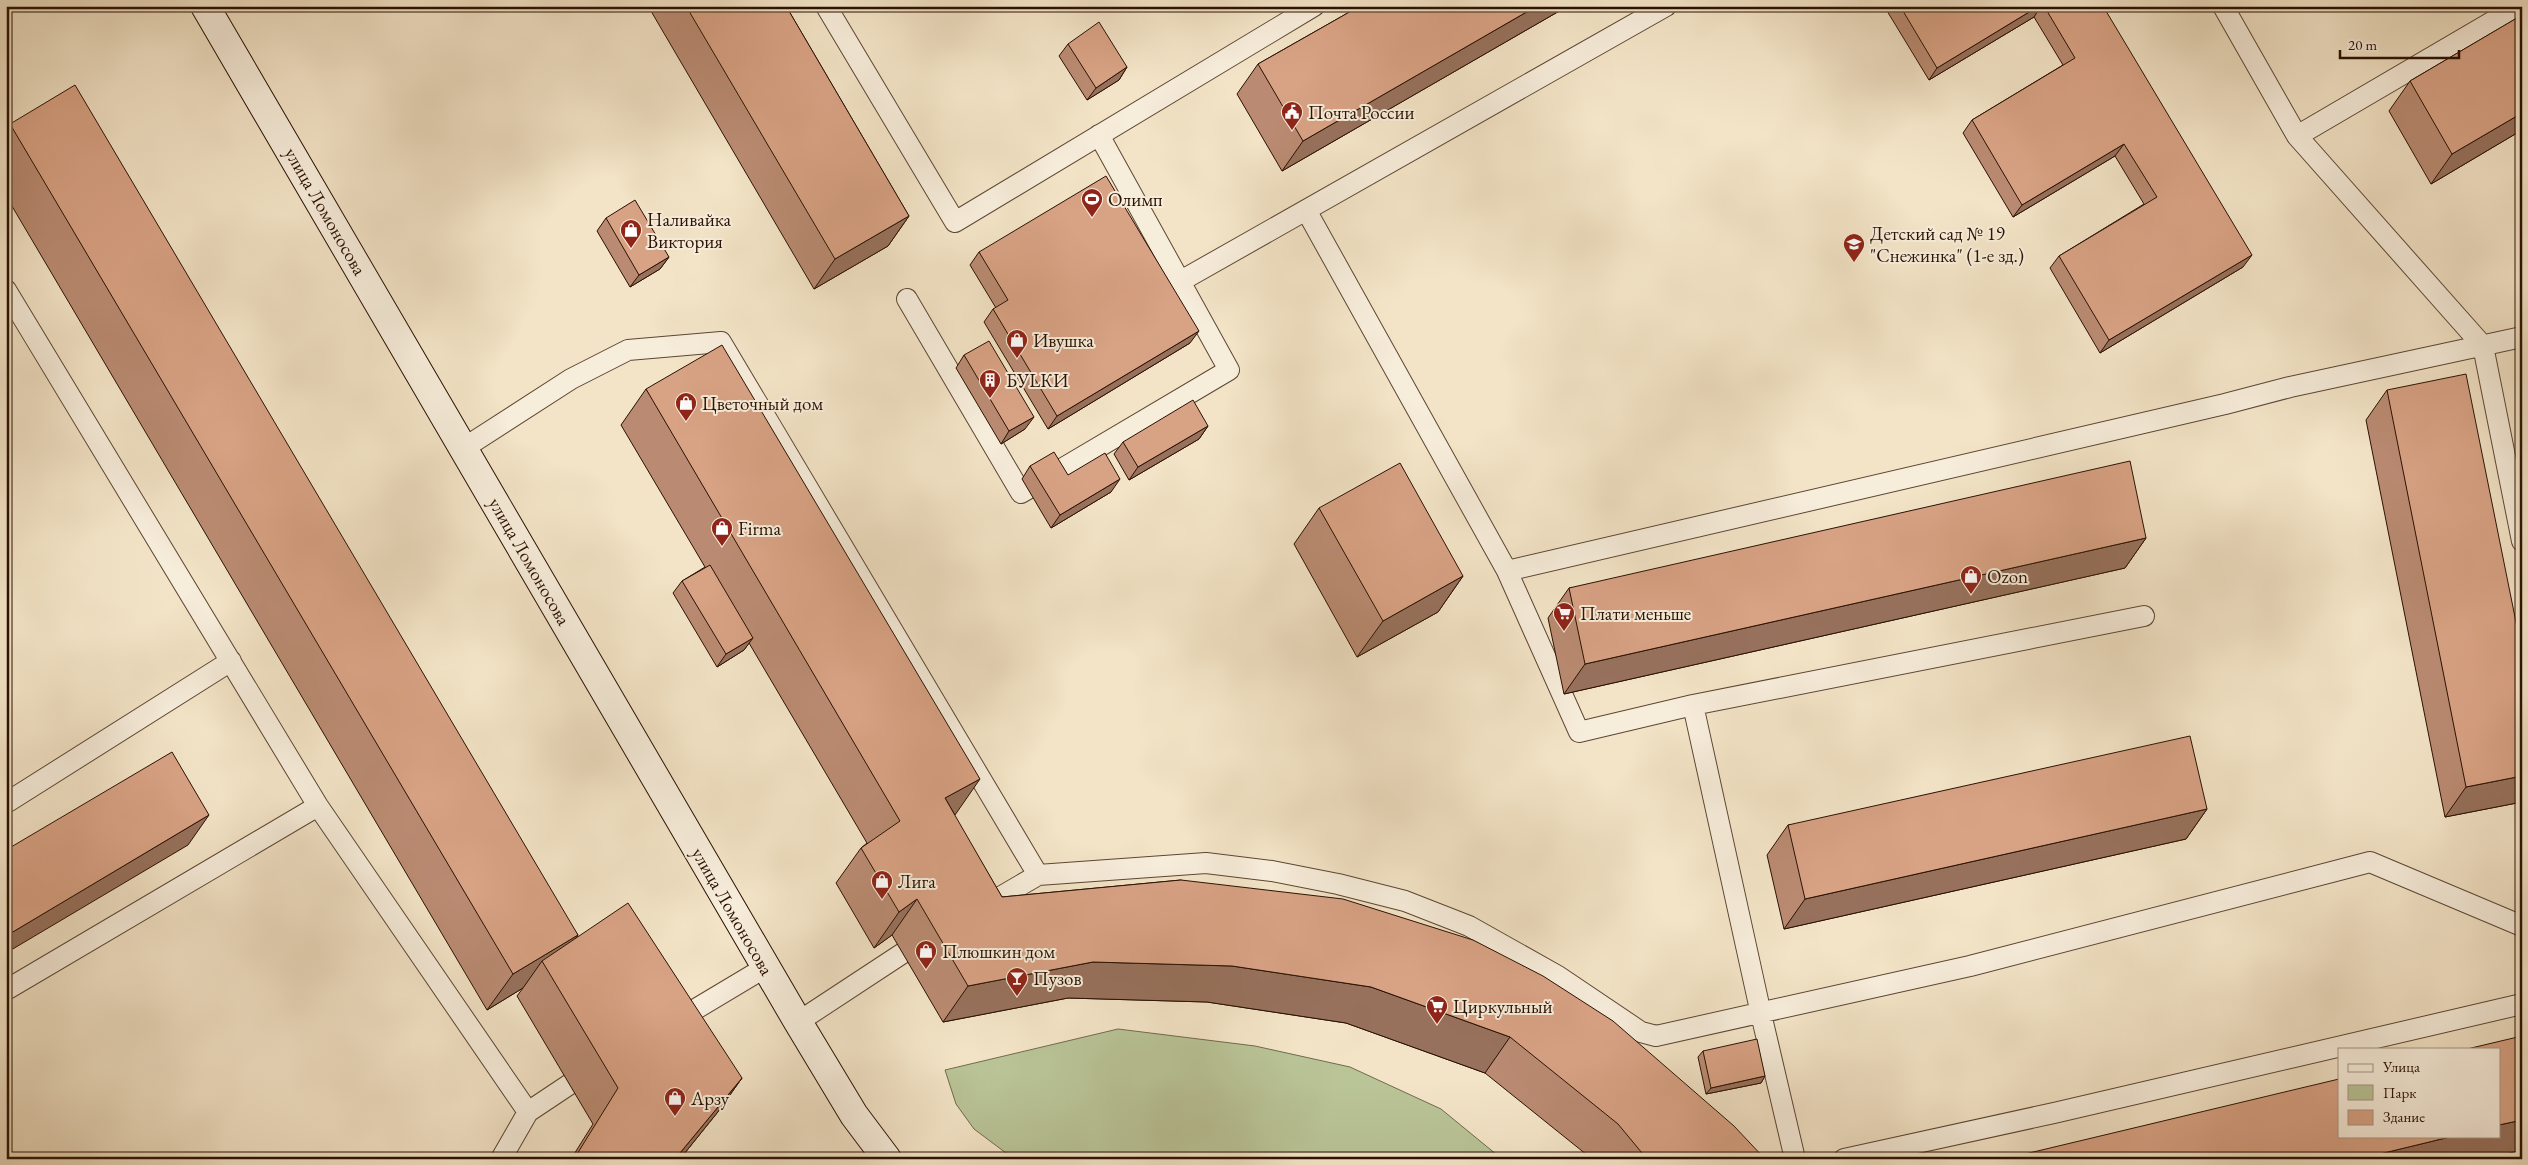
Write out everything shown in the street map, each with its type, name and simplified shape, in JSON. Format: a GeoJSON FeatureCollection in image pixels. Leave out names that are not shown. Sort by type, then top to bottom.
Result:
{"type":"FeatureCollection","features":[{"type":"Feature","properties":{"kind":"street","name":"улица Ломоносова"},"geometry":{"type":"LineString","coordinates":[[205,6],[854,1116]]}},
{"type":"Feature","properties":{"kind":"street"},"geometry":{"type":"LineString","coordinates":[[854,1116],[864,1159]]}},
{"type":"Feature","properties":{"kind":"street"},"geometry":{"type":"LineString","coordinates":[[854,1116],[887,1159]]}},
{"type":"Feature","properties":{"kind":"lane"},"geometry":{"type":"LineString","coordinates":[[826,6],[955,222],[1314,6]]}},
{"type":"Feature","properties":{"kind":"lane"},"geometry":{"type":"LineString","coordinates":[[1179,282],[1666,6]]}},
{"type":"Feature","properties":{"kind":"lane"},"geometry":{"type":"LineString","coordinates":[[2222,6],[2297,136],[2483,346],[2522,541]]}},
{"type":"Feature","properties":{"kind":"lane"},"geometry":{"type":"LineString","coordinates":[[2297,136],[2519,6]]}},
{"type":"Feature","properties":{"kind":"lane"},"geometry":{"type":"LineString","coordinates":[[907,299],[1021,493],[1229,370],[1099,135]]}},
{"type":"Feature","properties":{"kind":"lane"},"geometry":{"type":"LineString","coordinates":[[1306,210],[1507,571],[1579,732],[1693,705],[2144,616]]}},
{"type":"Feature","properties":{"kind":"lane"},"geometry":{"type":"LineString","coordinates":[[6,290],[318,806],[528,1112]]}},
{"type":"Feature","properties":{"kind":"lane"},"geometry":{"type":"LineString","coordinates":[[1507,571],[2206,409],[2290,387],[2522,337]]}},
{"type":"Feature","properties":{"kind":"lane"},"geometry":{"type":"LineString","coordinates":[[464,448],[570,379],[628,350],[721,342],[1038,875]]}},
{"type":"Feature","properties":{"kind":"lane"},"geometry":{"type":"LineString","coordinates":[[6,804],[231,661]]}},
{"type":"Feature","properties":{"kind":"lane"},"geometry":{"type":"LineString","coordinates":[[1693,705],[1795,1159]]}},
{"type":"Feature","properties":{"kind":"lane"},"geometry":{"type":"LineString","coordinates":[[6,990],[318,806]]}},
{"type":"Feature","properties":{"kind":"lane"},"geometry":{"type":"LineString","coordinates":[[968,916],[1038,875],[1206,863],[1272,871],[1338,884],[1405,902],[1469,926],[1558,976],[1641,1032],[1656,1036],[1970,966],[2370,862],[2522,926]]}},
{"type":"Feature","properties":{"kind":"lane"},"geometry":{"type":"LineString","coordinates":[[798,1022],[903,953]]}},
{"type":"Feature","properties":{"kind":"lane"},"geometry":{"type":"LineString","coordinates":[[662,1030],[766,967]]}},
{"type":"Feature","properties":{"kind":"lane"},"geometry":{"type":"LineString","coordinates":[[1844,1159],[2054,1113],[2522,1004]]}},
{"type":"Feature","properties":{"kind":"lane"},"geometry":{"type":"LineString","coordinates":[[502,1159],[528,1112],[570,1084]]}},
{"type":"Feature","properties":{"kind":"green space"},"geometry":{"type":"Polygon","coordinates":[[[1118,1029],[1255,1046],[1350,1067],[1441,1109],[1502,1159],[1014,1159],[974,1129],[956,1104],[945,1070],[1118,1029]]]}},
{"type":"Feature","properties":{"kind":"building"},"geometry":{"type":"Polygon","coordinates":[[[686,6],[786,6],[909,216],[835,259],[686,6]]]}},
{"type":"Feature","properties":{"kind":"building"},"geometry":{"type":"Polygon","coordinates":[[[1360,6],[1537,6],[1303,141],[1258,64],[1360,6]]]}},
{"type":"Feature","properties":{"kind":"building"},"geometry":{"type":"Polygon","coordinates":[[[1900,6],[2039,6],[1937,68],[1900,6]]]}},
{"type":"Feature","properties":{"kind":"building"},"geometry":{"type":"Polygon","coordinates":[[[2044,6],[2103,6],[2252,255],[2109,340],[2059,256],[2157,197],[2124,144],[2022,205],[1972,120],[2075,58],[2044,6]]]}},
{"type":"Feature","properties":{"kind":"building"},"geometry":{"type":"Polygon","coordinates":[[[2522,15],[2522,113],[2452,154],[2410,81],[2522,15]]]}},
{"type":"Feature","properties":{"kind":"building"},"geometry":{"type":"Polygon","coordinates":[[[1099,22],[1127,67],[1096,88],[1068,44],[1099,22]]]}},
{"type":"Feature","properties":{"kind":"building"},"geometry":{"type":"Polygon","coordinates":[[[75,85],[578,935],[513,974],[10,124],[75,85]]]}},
{"type":"Feature","properties":{"kind":"building"},"geometry":{"type":"Polygon","coordinates":[[[1106,176],[1199,331],[1057,416],[993,309],[1008,300],[979,252],[1106,176]]]}},
{"type":"Feature","properties":{"kind":"building"},"geometry":{"type":"Polygon","coordinates":[[[635,200],[669,257],[639,275],[606,218],[635,200]]]}},
{"type":"Feature","properties":{"kind":"building"},"geometry":{"type":"Polygon","coordinates":[[[989,341],[1034,417],[1009,431],[964,355],[989,341]]]}},
{"type":"Feature","properties":{"kind":"building"},"geometry":{"type":"Polygon","coordinates":[[[722,345],[980,779],[945,798],[1002,897],[1181,880],[1343,899],[1473,940],[1543,976],[1613,1021],[1734,1126],[1765,1159],[1647,1159],[1618,1124],[1510,1037],[1371,987],[1232,966],[1093,962],[968,986],[917,899],[899,912],[861,848],[900,821],[646,389],[722,345]]]}},
{"type":"Feature","properties":{"kind":"building"},"geometry":{"type":"Polygon","coordinates":[[[2466,374],[2522,652],[2522,776],[2466,787],[2387,390],[2466,374]]]}},
{"type":"Feature","properties":{"kind":"building"},"geometry":{"type":"Polygon","coordinates":[[[1193,400],[1208,426],[1138,467],[1123,442],[1193,400]]]}},
{"type":"Feature","properties":{"kind":"building"},"geometry":{"type":"Polygon","coordinates":[[[1054,452],[1068,475],[1105,453],[1120,479],[1060,515],[1030,466],[1054,452]]]}},
{"type":"Feature","properties":{"kind":"building"},"geometry":{"type":"Polygon","coordinates":[[[2130,461],[2146,538],[1585,664],[1569,588],[2130,461]]]}},
{"type":"Feature","properties":{"kind":"building"},"geometry":{"type":"Polygon","coordinates":[[[1400,463],[1463,576],[1383,621],[1319,508],[1400,463]]]}},
{"type":"Feature","properties":{"kind":"building"},"geometry":{"type":"Polygon","coordinates":[[[710,565],[753,638],[726,654],[682,581],[710,565]]]}},
{"type":"Feature","properties":{"kind":"building"},"geometry":{"type":"Polygon","coordinates":[[[2190,736],[2207,809],[1805,899],[1788,825],[2190,736]]]}},
{"type":"Feature","properties":{"kind":"building"},"geometry":{"type":"Polygon","coordinates":[[[172,752],[209,815],[6,936],[6,850],[172,752]]]}},
{"type":"Feature","properties":{"kind":"building"},"geometry":{"type":"Polygon","coordinates":[[[628,903],[742,1078],[675,1159],[574,1159],[618,1088],[542,961],[628,903]]]}},
{"type":"Feature","properties":{"kind":"building"},"geometry":{"type":"Polygon","coordinates":[[[2522,1036],[2522,1120],[2500,1125],[2500,1048],[2471,1048],[2522,1036]]]}},
{"type":"Feature","properties":{"kind":"building"},"geometry":{"type":"Polygon","coordinates":[[[1757,1039],[1765,1076],[1711,1088],[1703,1051],[1757,1039]]]}},
{"type":"Feature","properties":{"kind":"building"},"geometry":{"type":"Polygon","coordinates":[[[2338,1079],[2338,1138],[2446,1138],[2359,1159],[2004,1159],[2338,1079]]]}},
{"type":"Feature","properties":{"kind":"place","name":"Почта России"},"geometry":{"type":"Point","coordinates":[1292,131]}},
{"type":"Feature","properties":{"kind":"place","name":"Олимп"},"geometry":{"type":"Point","coordinates":[1092,218]}},
{"type":"Feature","properties":{"kind":"place","name":"Наливайка Виктория"},"geometry":{"type":"Point","coordinates":[631,249]}},
{"type":"Feature","properties":{"kind":"place","name":"Детский сад № 19 \"Снежинка\" (1-е зд.)"},"geometry":{"type":"Point","coordinates":[1854,263]}},
{"type":"Feature","properties":{"kind":"place","name":"Ивушка"},"geometry":{"type":"Point","coordinates":[1017,359]}},
{"type":"Feature","properties":{"kind":"place","name":"БУLКИ"},"geometry":{"type":"Point","coordinates":[990,399]}},
{"type":"Feature","properties":{"kind":"place","name":"Цветочный дом"},"geometry":{"type":"Point","coordinates":[686,422]}},
{"type":"Feature","properties":{"kind":"place","name":"Firma"},"geometry":{"type":"Point","coordinates":[722,547]}},
{"type":"Feature","properties":{"kind":"place","name":"Ozon"},"geometry":{"type":"Point","coordinates":[1971,595]}},
{"type":"Feature","properties":{"kind":"place","name":"Плати меньше"},"geometry":{"type":"Point","coordinates":[1564,632]}},
{"type":"Feature","properties":{"kind":"place","name":"Лига"},"geometry":{"type":"Point","coordinates":[882,900]}},
{"type":"Feature","properties":{"kind":"place","name":"Плюшкин дом"},"geometry":{"type":"Point","coordinates":[926,970]}},
{"type":"Feature","properties":{"kind":"place","name":"Пузов"},"geometry":{"type":"Point","coordinates":[1017,997]}},
{"type":"Feature","properties":{"kind":"place","name":"Циркульный"},"geometry":{"type":"Point","coordinates":[1437,1025]}},
{"type":"Feature","properties":{"kind":"place","name":"Арзу"},"geometry":{"type":"Point","coordinates":[675,1117]}}]}
